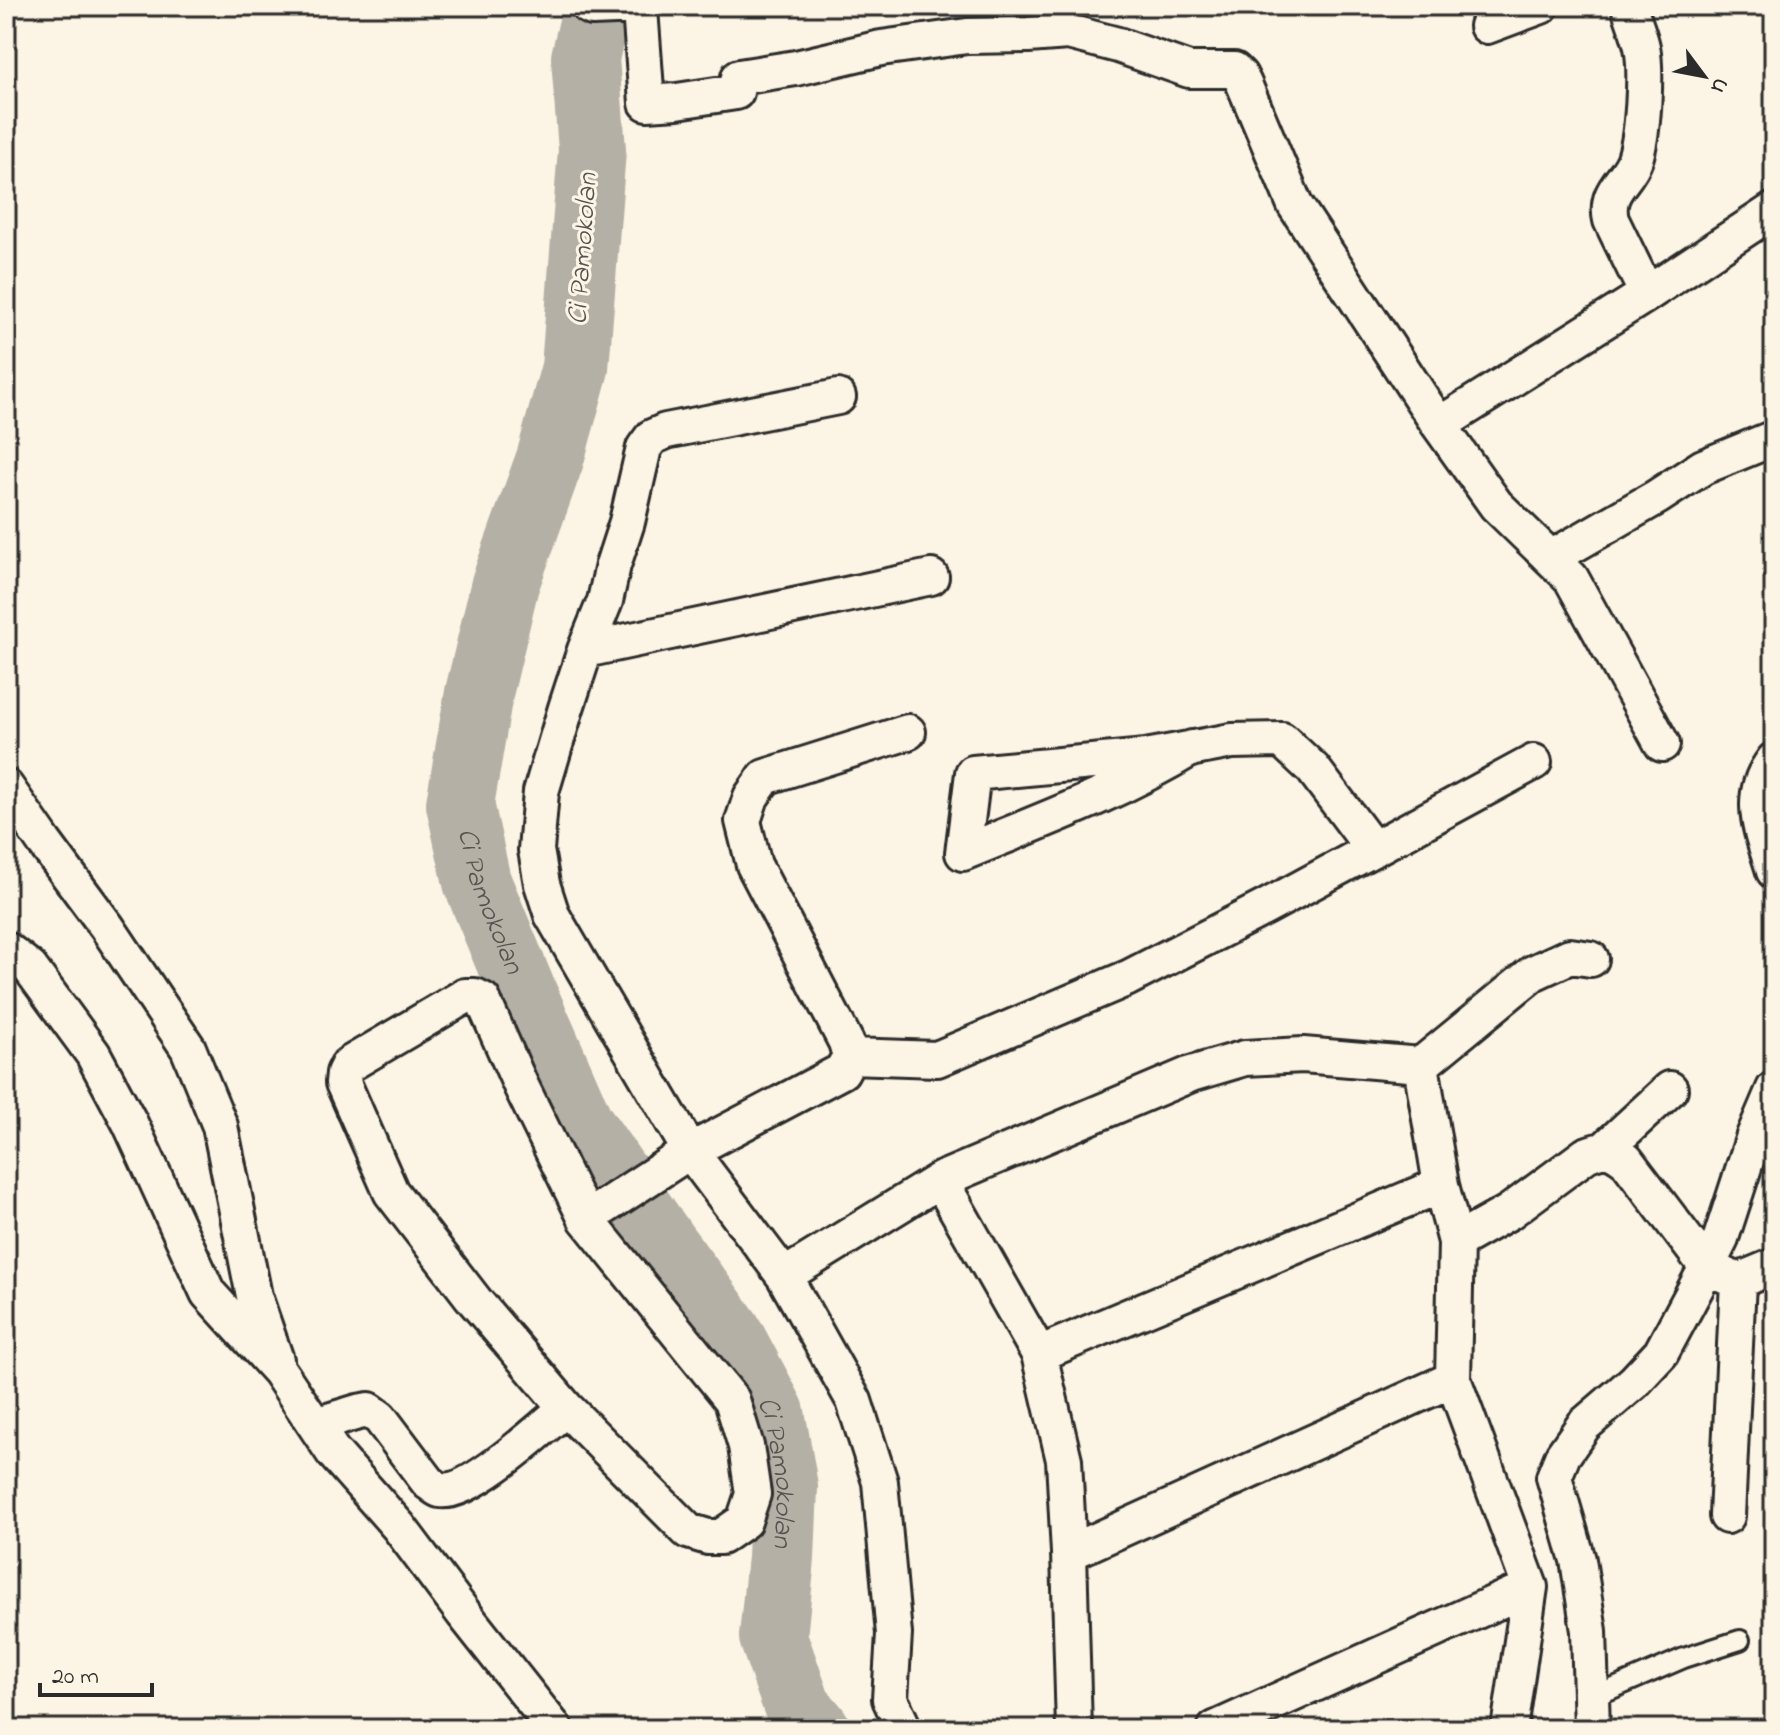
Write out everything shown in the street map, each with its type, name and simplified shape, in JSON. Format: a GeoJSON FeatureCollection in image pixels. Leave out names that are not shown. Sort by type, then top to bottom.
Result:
{"type":"FeatureCollection","features":[{"type":"Feature","properties":{"kind":"street"},"geometry":{"type":"LineString","coordinates":[[590,7],[638,6],[640,9],[647,103],[736,92],[739,77],[796,68],[881,48],[967,36],[1068,32],[1118,45],[1189,70],[1234,70],[1244,84],[1295,205],[1439,425],[1496,505],[1571,578],[1662,744]]}},
{"type":"Feature","properties":{"kind":"street"},"geometry":{"type":"LineString","coordinates":[[1487,26],[1541,6]]}},
{"type":"Feature","properties":{"kind":"street"},"geometry":{"type":"LineString","coordinates":[[1629,6],[1643,48],[1645,87],[1635,160],[1615,191],[1609,208],[1611,220],[1647,294]]}},
{"type":"Feature","properties":{"kind":"street"},"geometry":{"type":"LineString","coordinates":[[1439,425],[1774,210]]}},
{"type":"Feature","properties":{"kind":"street"},"geometry":{"type":"LineString","coordinates":[[838,397],[666,431],[652,437],[644,448],[605,601],[585,650],[541,792],[536,850],[552,915],[690,1151],[784,1276],[854,1401],[880,1482],[894,1634],[890,1699],[904,1729]]}},
{"type":"Feature","properties":{"kind":"street"},"geometry":{"type":"LineString","coordinates":[[1551,558],[1703,467],[1774,438]]}},
{"type":"Feature","properties":{"kind":"street"},"geometry":{"type":"LineString","coordinates":[[585,650],[931,577]]}},
{"type":"Feature","properties":{"kind":"street"},"geometry":{"type":"LineString","coordinates":[[596,1213],[690,1151],[842,1071],[850,1056],[846,1042],[754,865],[743,821],[751,797],[765,777],[908,732]]}},
{"type":"Feature","properties":{"kind":"street"},"geometry":{"type":"LineString","coordinates":[[1192,748],[1155,771],[1102,796],[963,853],[973,773],[1146,757],[1192,748],[1232,741],[1282,740],[1313,769],[1373,849]]}},
{"type":"Feature","properties":{"kind":"street"},"geometry":{"type":"LineString","coordinates":[[1774,760],[1766,770],[1757,811],[1774,871]]}},
{"type":"Feature","properties":{"kind":"street"},"geometry":{"type":"LineString","coordinates":[[850,1056],[937,1059],[1128,978],[1534,762]]}},
{"type":"Feature","properties":{"kind":"street"},"geometry":{"type":"LineString","coordinates":[[6,787],[130,959],[188,1048],[220,1126],[254,1296],[279,1371]]}},
{"type":"Feature","properties":{"kind":"street"},"geometry":{"type":"LineString","coordinates":[[6,949],[30,968],[93,1054],[130,1123],[208,1293],[279,1371],[333,1452],[399,1527],[555,1729]]}},
{"type":"Feature","properties":{"kind":"street"},"geometry":{"type":"LineString","coordinates":[[784,1276],[940,1180],[1191,1074],[1245,1058],[1303,1055],[1421,1065],[1533,973],[1570,956],[1591,959]]}},
{"type":"Feature","properties":{"kind":"street"},"geometry":{"type":"LineString","coordinates":[[465,996],[483,1000],[521,1086],[596,1213],[732,1400],[746,1446],[753,1494],[744,1521],[721,1537],[688,1531],[566,1408],[475,1301],[391,1192],[343,1083],[348,1065],[465,996]]}},
{"type":"Feature","properties":{"kind":"street"},"geometry":{"type":"LineString","coordinates":[[1421,1065],[1441,1185],[1456,1242],[1453,1379],[1530,1587],[1509,1729]]}},
{"type":"Feature","properties":{"kind":"street"},"geometry":{"type":"LineString","coordinates":[[1604,1150],[1670,1089]]}},
{"type":"Feature","properties":{"kind":"street"},"geometry":{"type":"LineString","coordinates":[[1591,1714],[1589,1631],[1578,1560],[1554,1477],[1563,1455],[1584,1425],[1634,1382],[1661,1353],[1720,1241],[1754,1136],[1774,1089]]}},
{"type":"Feature","properties":{"kind":"street"},"geometry":{"type":"LineString","coordinates":[[1456,1242],[1509,1212],[1586,1155],[1599,1150],[1612,1150],[1626,1160],[1707,1267],[1738,1281],[1774,1266]]}},
{"type":"Feature","properties":{"kind":"street"},"geometry":{"type":"LineString","coordinates":[[940,1180],[1039,1354],[1064,1460],[1074,1729]]}},
{"type":"Feature","properties":{"kind":"street"},"geometry":{"type":"LineString","coordinates":[[1039,1354],[1441,1185]]}},
{"type":"Feature","properties":{"kind":"street"},"geometry":{"type":"LineString","coordinates":[[1727,1516],[1738,1281]]}},
{"type":"Feature","properties":{"kind":"street"},"geometry":{"type":"LineString","coordinates":[[1069,1553],[1453,1379]]}},
{"type":"Feature","properties":{"kind":"street"},"geometry":{"type":"LineString","coordinates":[[315,1425],[369,1410],[380,1418],[429,1483],[440,1490],[454,1488],[495,1467],[566,1408]]}},
{"type":"Feature","properties":{"kind":"street"},"geometry":{"type":"LineString","coordinates":[[1215,1729],[1530,1587]]}},
{"type":"Feature","properties":{"kind":"lane"},"geometry":{"type":"LineString","coordinates":[[1591,1714],[1684,1658],[1740,1640]]}},
{"type":"Feature","properties":{"kind":"waterway","name":"Ci Pamokolan"},"geometry":{"type":"LineString","coordinates":[[597,6],[585,58],[592,150],[575,368],[550,459],[505,584],[479,693],[460,804],[477,882],[580,1124],[728,1332],[771,1413],[784,1487],[773,1637],[798,1708],[816,1729]]}}]}
